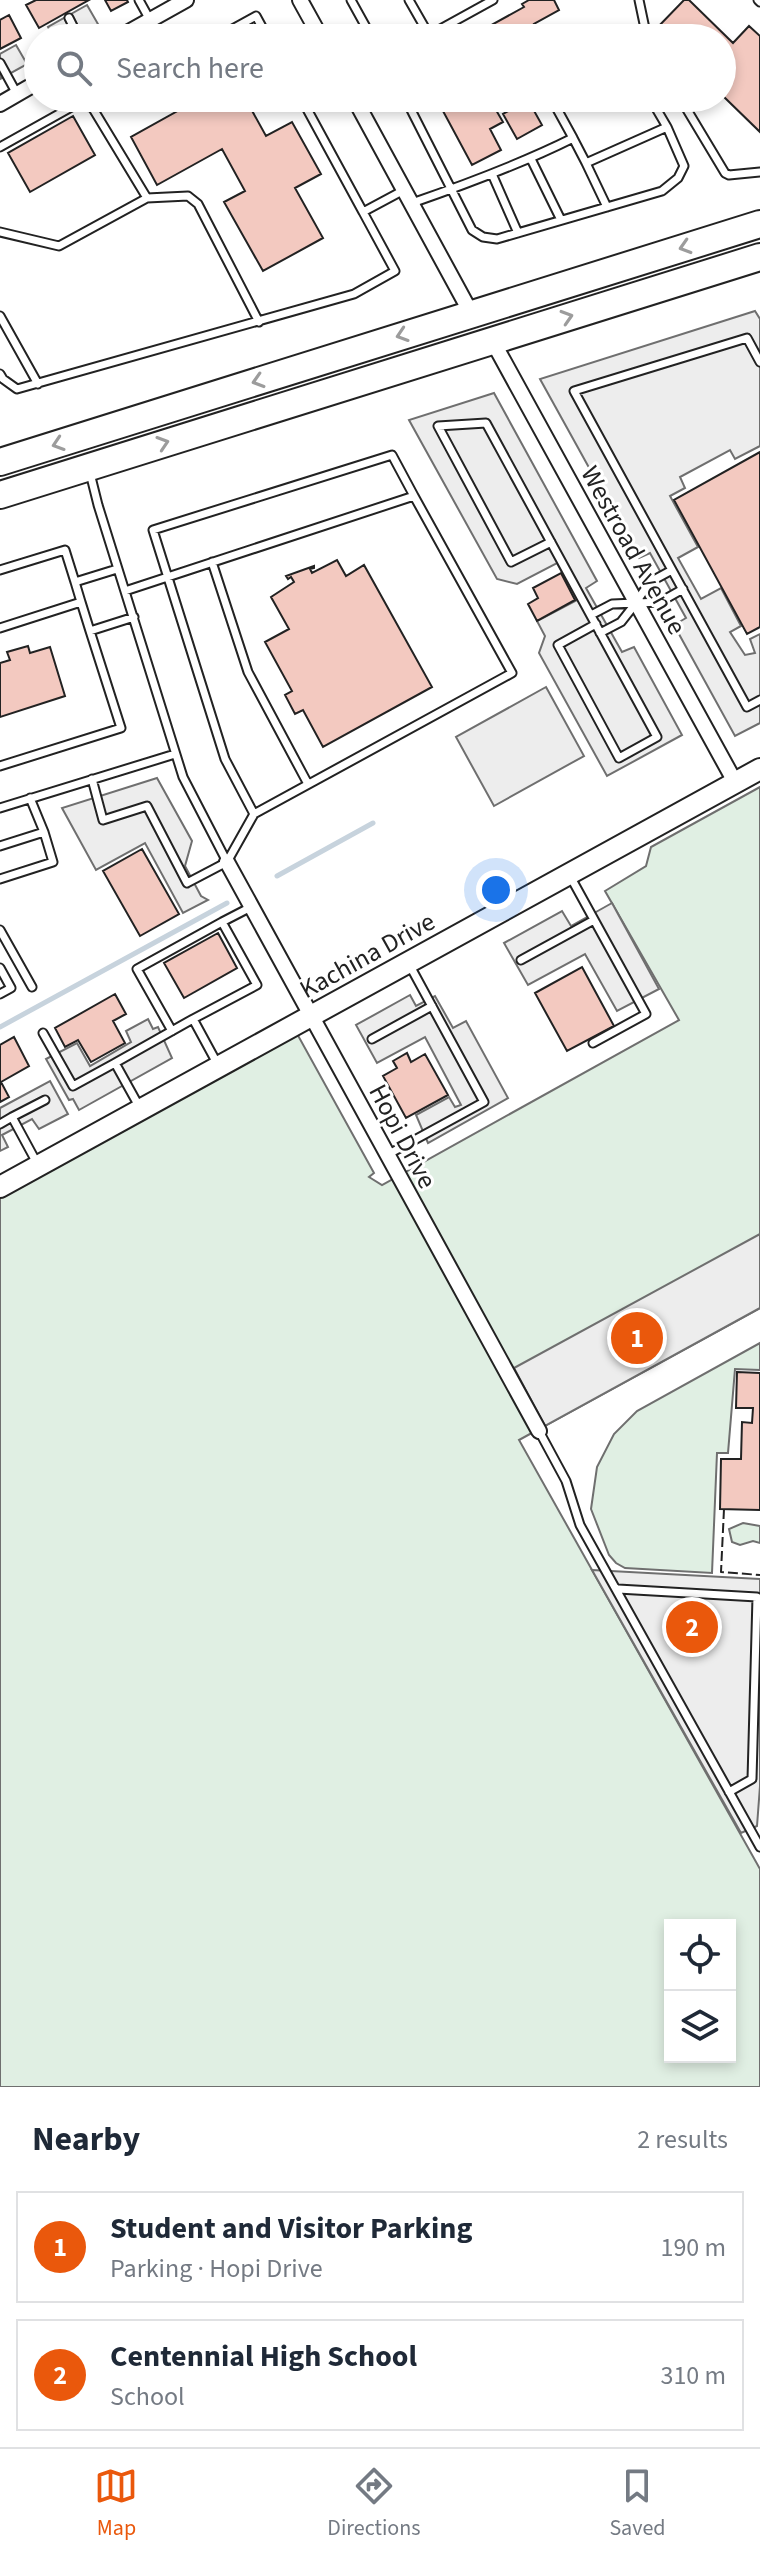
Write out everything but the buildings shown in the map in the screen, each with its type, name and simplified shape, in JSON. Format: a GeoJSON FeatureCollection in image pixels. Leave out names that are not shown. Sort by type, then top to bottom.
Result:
{"type":"FeatureCollection","features":[{"type":"Feature","properties":{"kind":"highway"},"geometry":{"type":"LineString","coordinates":[[0,462],[760,224]]}},
{"type":"Feature","properties":{"kind":"highway"},"geometry":{"type":"LineString","coordinates":[[0,495],[760,257]]}},
{"type":"Feature","properties":{"kind":"street"},"geometry":{"type":"LineString","coordinates":[[143,24],[186,0]]}},
{"type":"Feature","properties":{"kind":"street"},"geometry":{"type":"LineString","coordinates":[[300,0],[313,24]]}},
{"type":"Feature","properties":{"kind":"street"},"geometry":{"type":"LineString","coordinates":[[0,104],[24,90]]}},
{"type":"Feature","properties":{"kind":"street"},"geometry":{"type":"LineString","coordinates":[[362,112],[471,313]]}},
{"type":"Feature","properties":{"kind":"street","name":"Westroad Avenue"},"geometry":{"type":"LineString","coordinates":[[492,340],[735,782]]}},
{"type":"Feature","properties":{"kind":"street","name":"Kachina Drive"},"geometry":{"type":"LineString","coordinates":[[0,1187],[760,769]]}},
{"type":"Feature","properties":{"kind":"street","name":"Hopi Drive"},"geometry":{"type":"LineString","coordinates":[[227,862],[539,1431]]}},
{"type":"Feature","properties":{"kind":"lane"},"geometry":{"type":"LineString","coordinates":[[139,0],[150,20]]}},
{"type":"Feature","properties":{"kind":"lane"},"geometry":{"type":"LineString","coordinates":[[351,0],[364,24]]}},
{"type":"Feature","properties":{"kind":"lane"},"geometry":{"type":"LineString","coordinates":[[409,0],[420,24]]}},
{"type":"Feature","properties":{"kind":"lane"},"geometry":{"type":"LineString","coordinates":[[450,24],[493,0]]}},
{"type":"Feature","properties":{"kind":"lane"},"geometry":{"type":"LineString","coordinates":[[639,0],[644,24]]}},
{"type":"Feature","properties":{"kind":"lane"},"geometry":{"type":"LineString","coordinates":[[241,24],[256,16],[260,24]]}},
{"type":"Feature","properties":{"kind":"lane"},"geometry":{"type":"LineString","coordinates":[[69,18],[72,24]]}},
{"type":"Feature","properties":{"kind":"lane"},"geometry":{"type":"LineString","coordinates":[[0,63],[17,94]]}},
{"type":"Feature","properties":{"kind":"lane"},"geometry":{"type":"LineString","coordinates":[[0,147],[62,112]]}},
{"type":"Feature","properties":{"kind":"lane"},"geometry":{"type":"LineString","coordinates":[[95,112],[147,198]]}},
{"type":"Feature","properties":{"kind":"lane"},"geometry":{"type":"LineString","coordinates":[[0,374],[17,389],[38,384],[354,294],[395,271],[308,112]]}},
{"type":"Feature","properties":{"kind":"lane"},"geometry":{"type":"LineString","coordinates":[[412,112],[472,230],[483,237],[497,239],[662,191],[678,178],[684,166],[658,112]]}},
{"type":"Feature","properties":{"kind":"lane"},"geometry":{"type":"LineString","coordinates":[[559,112],[607,207]]}},
{"type":"Feature","properties":{"kind":"lane"},"geometry":{"type":"LineString","coordinates":[[688,112],[722,171],[729,175],[760,172]]}},
{"type":"Feature","properties":{"kind":"lane"},"geometry":{"type":"LineString","coordinates":[[586,163],[667,127]]}},
{"type":"Feature","properties":{"kind":"lane"},"geometry":{"type":"LineString","coordinates":[[363,212],[408,196],[451,189],[531,159],[573,138]]}},
{"type":"Feature","properties":{"kind":"lane"},"geometry":{"type":"LineString","coordinates":[[531,159],[561,220]]}},
{"type":"Feature","properties":{"kind":"lane"},"geometry":{"type":"LineString","coordinates":[[492,174],[518,233]]}},
{"type":"Feature","properties":{"kind":"lane"},"geometry":{"type":"LineString","coordinates":[[0,232],[59,246],[147,198],[188,196],[198,204],[259,322]]}},
{"type":"Feature","properties":{"kind":"lane"},"geometry":{"type":"LineString","coordinates":[[0,316],[38,384]]}},
{"type":"Feature","properties":{"kind":"lane"},"geometry":{"type":"LineString","coordinates":[[760,362],[747,338],[574,391],[747,707],[760,700]]}},
{"type":"Feature","properties":{"kind":"lane"},"geometry":{"type":"LineString","coordinates":[[551,542],[511,562],[438,426],[486,423],[596,624],[657,737],[619,758],[558,645],[596,624]]}},
{"type":"Feature","properties":{"kind":"lane"},"geometry":{"type":"LineString","coordinates":[[92,779],[103,820],[147,806],[187,883],[227,862],[254,814],[512,673],[392,455],[153,530],[225,759],[254,814]]}},
{"type":"Feature","properties":{"kind":"lane"},"geometry":{"type":"LineString","coordinates":[[89,467],[117,569],[183,777],[227,862]]}},
{"type":"Feature","properties":{"kind":"lane"},"geometry":{"type":"LineString","coordinates":[[125,591],[414,496]]}},
{"type":"Feature","properties":{"kind":"lane"},"geometry":{"type":"LineString","coordinates":[[0,570],[65,550],[121,728],[0,766]]}},
{"type":"Feature","properties":{"kind":"lane"},"geometry":{"type":"LineString","coordinates":[[212,562],[248,672],[308,784]]}},
{"type":"Feature","properties":{"kind":"lane"},"geometry":{"type":"LineString","coordinates":[[75,582],[117,569]]}},
{"type":"Feature","properties":{"kind":"lane"},"geometry":{"type":"LineString","coordinates":[[600,633],[621,622],[650,582],[672,570]]}},
{"type":"Feature","properties":{"kind":"lane"},"geometry":{"type":"LineString","coordinates":[[591,615],[612,604],[660,602],[683,589]]}},
{"type":"Feature","properties":{"kind":"lane"},"geometry":{"type":"LineString","coordinates":[[0,628],[81,602]]}},
{"type":"Feature","properties":{"kind":"lane"},"geometry":{"type":"LineString","coordinates":[[90,631],[134,617]]}},
{"type":"Feature","properties":{"kind":"lane"},"geometry":{"type":"LineString","coordinates":[[0,808],[175,754]]}},
{"type":"Feature","properties":{"kind":"lane"},"geometry":{"type":"LineString","coordinates":[[0,879],[53,862],[30,798]]}},
{"type":"Feature","properties":{"kind":"lane"},"geometry":{"type":"LineString","coordinates":[[0,846],[44,832]]}},
{"type":"Feature","properties":{"kind":"lane"},"geometry":{"type":"LineString","coordinates":[[569,874],[646,1014],[593,1043]]}},
{"type":"Feature","properties":{"kind":"lane"},"geometry":{"type":"LineString","coordinates":[[172,1031],[137,969],[251,906]]}},
{"type":"Feature","properties":{"kind":"lane"},"geometry":{"type":"LineString","coordinates":[[521,960],[594,920]]}},
{"type":"Feature","properties":{"kind":"lane"},"geometry":{"type":"LineString","coordinates":[[43,1033],[73,1086],[257,985],[222,922]]}},
{"type":"Feature","properties":{"kind":"lane"},"geometry":{"type":"LineString","coordinates":[[0,930],[32,987]]}},
{"type":"Feature","properties":{"kind":"lane"},"geometry":{"type":"LineString","coordinates":[[386,1155],[484,1102],[408,962]]}},
{"type":"Feature","properties":{"kind":"lane"},"geometry":{"type":"LineString","coordinates":[[0,968],[11,988],[0,994]]}},
{"type":"Feature","properties":{"kind":"lane"},"geometry":{"type":"LineString","coordinates":[[372,1039],[432,1006]]}},
{"type":"Feature","properties":{"kind":"lane"},"geometry":{"type":"LineString","coordinates":[[193,1019],[220,1066]]}},
{"type":"Feature","properties":{"kind":"lane"},"geometry":{"type":"LineString","coordinates":[[115,1063],[141,1110]]}},
{"type":"Feature","properties":{"kind":"lane"},"geometry":{"type":"LineString","coordinates":[[0,1124],[45,1100]]}},
{"type":"Feature","properties":{"kind":"lane"},"geometry":{"type":"LineString","coordinates":[[12,1117],[39,1167]]}},
{"type":"Feature","properties":{"kind":"lane"},"geometry":{"type":"LineString","coordinates":[[539,1431],[566,1481],[580,1525],[760,1847]]}},
{"type":"Feature","properties":{"kind":"lane"},"geometry":{"type":"LineString","coordinates":[[618,1589],[758,1597],[752,1779],[729,1792]]}},
{"type":"Feature","properties":{"kind":"green space"},"geometry":{"type":"Polygon","coordinates":[[[760,787],[760,1308],[519,1440],[760,1869],[760,2087],[0,2087],[0,1184],[295,1030],[374,1173],[369,1177],[382,1185],[679,1020],[605,891],[646,866],[651,847],[760,787]]]}},
{"type":"Feature","properties":{"kind":"green space"},"geometry":{"type":"Polygon","coordinates":[[[760,1343],[760,1370],[735,1369],[728,1453],[717,1453],[712,1573],[625,1568],[616,1563],[609,1555],[591,1509],[597,1467],[614,1434],[637,1411],[760,1343]]]}},
{"type":"Feature","properties":{"kind":"green space"},"geometry":{"type":"Polygon","coordinates":[[[743,1523],[760,1526],[760,1543],[753,1541],[740,1545],[732,1542],[729,1529],[743,1523]]]}},
{"type":"Feature","properties":{"kind":"shaded area"},"geometry":{"type":"Polygon","coordinates":[[[87,5],[98,24],[53,24],[87,5]]]}},
{"type":"Feature","properties":{"kind":"shaded area"},"geometry":{"type":"Polygon","coordinates":[[[16,45],[24,59],[24,66],[0,79],[0,54],[16,45]]]}},
{"type":"Feature","properties":{"kind":"shaded area"},"geometry":{"type":"Polygon","coordinates":[[[755,311],[760,319],[760,446],[735,459],[730,450],[680,477],[685,488],[670,496],[698,547],[678,558],[701,599],[721,588],[741,626],[730,632],[745,655],[755,653],[750,639],[760,634],[760,723],[735,736],[674,625],[686,618],[650,553],[639,558],[540,379],[755,311]]]}},
{"type":"Feature","properties":{"kind":"shaded area"},"geometry":{"type":"Polygon","coordinates":[[[494,393],[597,581],[586,588],[622,652],[634,647],[682,735],[607,776],[539,653],[545,636],[537,621],[577,600],[557,563],[517,584],[497,579],[409,420],[494,393]]]}},
{"type":"Feature","properties":{"kind":"shaded area"},"geometry":{"type":"Polygon","coordinates":[[[546,687],[584,756],[494,806],[456,737],[546,687]]]}},
{"type":"Feature","properties":{"kind":"shaded area"},"geometry":{"type":"Polygon","coordinates":[[[157,778],[192,841],[185,866],[201,896],[208,900],[183,913],[145,843],[96,870],[62,808],[157,778]]]}},
{"type":"Feature","properties":{"kind":"shaded area"},"geometry":{"type":"Polygon","coordinates":[[[612,903],[659,989],[617,1011],[585,954],[528,985],[504,943],[562,911],[571,926],[612,903]]]}},
{"type":"Feature","properties":{"kind":"shaded area"},"geometry":{"type":"Polygon","coordinates":[[[410,995],[416,1006],[435,996],[453,1028],[466,1021],[508,1098],[428,1143],[416,1115],[449,1097],[455,1107],[461,1105],[425,1037],[377,1063],[356,1025],[410,995]]]}},
{"type":"Feature","properties":{"kind":"shaded area"},"geometry":{"type":"Polygon","coordinates":[[[148,1019],[153,1029],[158,1027],[172,1058],[79,1110],[73,1099],[69,1100],[46,1059],[77,1043],[90,1066],[131,1042],[126,1031],[148,1019]]]}},
{"type":"Feature","properties":{"kind":"shaded area"},"geometry":{"type":"Polygon","coordinates":[[[50,1081],[68,1114],[39,1129],[32,1119],[2,1135],[8,1147],[0,1151],[0,1108],[50,1081]]]}},
{"type":"Feature","properties":{"kind":"shaded area"},"geometry":{"type":"Polygon","coordinates":[[[760,1234],[760,1308],[545,1426],[514,1368],[760,1234]]]}},
{"type":"Feature","properties":{"kind":"shaded area"},"geometry":{"type":"Polygon","coordinates":[[[592,1570],[760,1579],[760,1786],[757,1826],[741,1833],[592,1570]]]}},
{"type":"Feature","properties":{"kind":"waterway"},"geometry":{"type":"LineString","coordinates":[[277,876],[373,823]]}},
{"type":"Feature","properties":{"kind":"waterway"},"geometry":{"type":"LineString","coordinates":[[0,1027],[227,903]]}},
{"type":"Feature","properties":{"kind":"fence"},"geometry":{"type":"LineString","coordinates":[[724,1509],[721,1572],[760,1575]]}},
{"type":"Feature","properties":{"kind":"place","name":"Student and Visitor Parking"},"geometry":{"type":"Point","coordinates":[637,1338]}},
{"type":"Feature","properties":{"kind":"place","name":"Centennial High School"},"geometry":{"type":"Point","coordinates":[692,1627]}}]}
